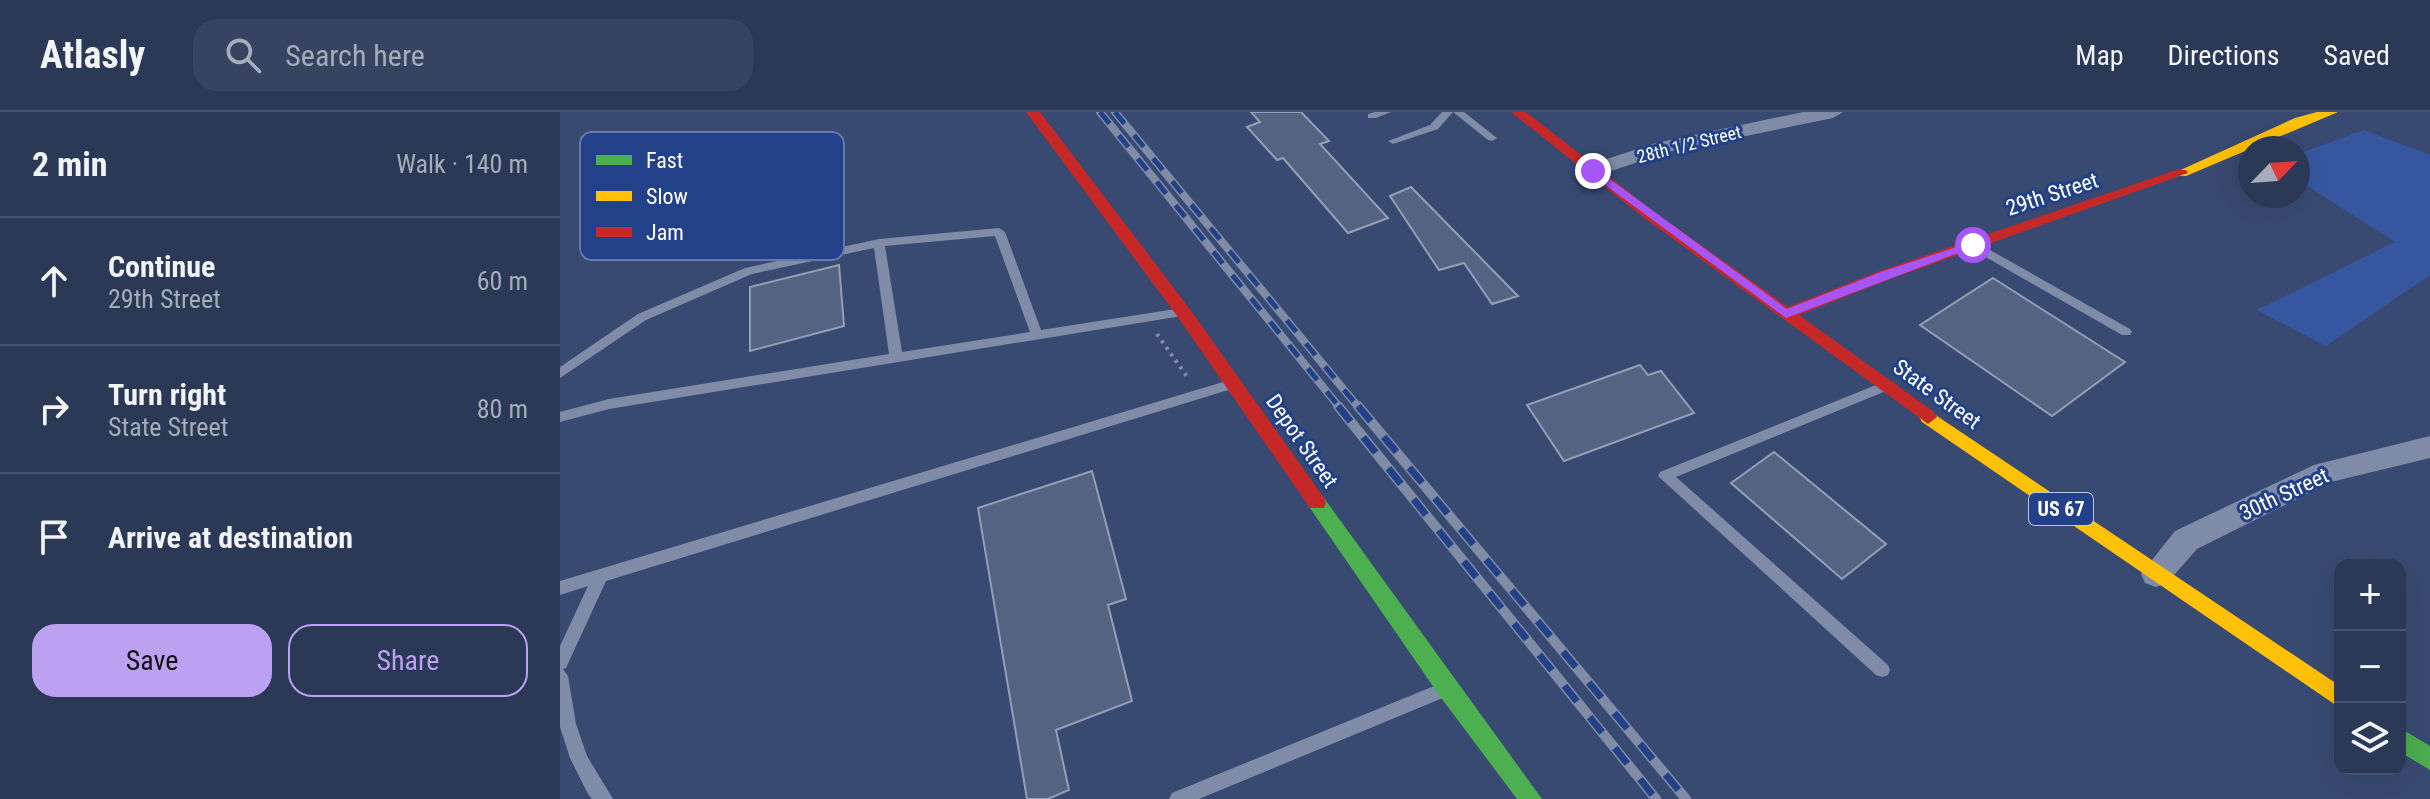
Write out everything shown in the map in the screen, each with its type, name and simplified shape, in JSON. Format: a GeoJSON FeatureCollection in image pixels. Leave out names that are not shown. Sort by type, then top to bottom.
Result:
{"type":"FeatureCollection","features":[{"type":"Feature","properties":{"kind":"street","name":"Depot Street"},"geometry":{"type":"LineString","coordinates":[[1033,112],[1183,312],[1447,688],[1531,799]]}},
{"type":"Feature","properties":{"kind":"street","name":"State Street"},"geometry":{"type":"LineString","coordinates":[[1518,112],[1593,171],[1971,449],[2334,694]]}},
{"type":"Feature","properties":{"kind":"street","name":"28th 1/2 Street"},"geometry":{"type":"LineString","coordinates":[[1593,171],[1663,147],[1833,112]]}},
{"type":"Feature","properties":{"kind":"street","name":"29th Street"},"geometry":{"type":"LineString","coordinates":[[1786,314],[1885,275],[2162,182],[2300,121],[2331,112]]}},
{"type":"Feature","properties":{"kind":"street","name":"30th Street"},"geometry":{"type":"LineString","coordinates":[[2156,574],[2186,540],[2324,473],[2430,447]]}},
{"type":"Feature","properties":{"kind":"street"},"geometry":{"type":"LineString","coordinates":[[2406,743],[2430,759]]}},
{"type":"Feature","properties":{"kind":"lane"},"geometry":{"type":"LineString","coordinates":[[1372,116],[1386,112]]}},
{"type":"Feature","properties":{"kind":"lane"},"geometry":{"type":"LineString","coordinates":[[1393,141],[1434,127],[1448,112]]}},
{"type":"Feature","properties":{"kind":"lane"},"geometry":{"type":"LineString","coordinates":[[1458,112],[1492,138]]}},
{"type":"Feature","properties":{"kind":"lane"},"geometry":{"type":"LineString","coordinates":[[844,251],[879,243],[999,232],[1037,335]]}},
{"type":"Feature","properties":{"kind":"lane"},"geometry":{"type":"LineString","coordinates":[[879,243],[896,358]]}},
{"type":"Feature","properties":{"kind":"lane"},"geometry":{"type":"LineString","coordinates":[[1973,245],[2126,332]]}},
{"type":"Feature","properties":{"kind":"lane"},"geometry":{"type":"LineString","coordinates":[[560,373],[642,317],[749,271],[800,260]]}},
{"type":"Feature","properties":{"kind":"lane"},"geometry":{"type":"LineString","coordinates":[[560,417],[609,404],[1183,312]]}},
{"type":"Feature","properties":{"kind":"lane"},"geometry":{"type":"LineString","coordinates":[[560,588],[599,579],[1233,384]]}},
{"type":"Feature","properties":{"kind":"lane"},"geometry":{"type":"LineString","coordinates":[[1882,670],[1665,476],[1885,386]]}},
{"type":"Feature","properties":{"kind":"lane"},"geometry":{"type":"LineString","coordinates":[[560,663],[599,579]]}},
{"type":"Feature","properties":{"kind":"lane"},"geometry":{"type":"LineString","coordinates":[[560,676],[562,710],[594,789],[604,799]]}},
{"type":"Feature","properties":{"kind":"lane"},"geometry":{"type":"LineString","coordinates":[[1178,799],[1447,688]]}},
{"type":"Feature","properties":{"kind":"shaded area"},"geometry":{"type":"Polygon","coordinates":[[[2364,130],[2430,155],[2430,275],[2326,346],[2257,310],[2395,242],[2310,188],[2310,150],[2364,130]]]}},
{"type":"Feature","properties":{"kind":"building"},"geometry":{"type":"Polygon","coordinates":[[[1251,112],[1301,112],[1329,141],[1320,144],[1388,218],[1348,233],[1283,158],[1277,160],[1247,127],[1260,122],[1251,112]]]}},
{"type":"Feature","properties":{"kind":"building"},"geometry":{"type":"Polygon","coordinates":[[[1411,187],[1518,296],[1492,304],[1464,263],[1439,270],[1390,196],[1411,187]]]}},
{"type":"Feature","properties":{"kind":"building"},"geometry":{"type":"Polygon","coordinates":[[[839,265],[844,326],[750,351],[750,287],[839,265]]]}},
{"type":"Feature","properties":{"kind":"building"},"geometry":{"type":"Polygon","coordinates":[[[1993,278],[2125,362],[2052,416],[1920,325],[1993,278]]]}},
{"type":"Feature","properties":{"kind":"building"},"geometry":{"type":"Polygon","coordinates":[[[1640,365],[1648,375],[1661,371],[1694,413],[1564,461],[1527,405],[1640,365]]]}},
{"type":"Feature","properties":{"kind":"building"},"geometry":{"type":"Polygon","coordinates":[[[1774,452],[1886,544],[1842,579],[1731,483],[1774,452]]]}},
{"type":"Feature","properties":{"kind":"building"},"geometry":{"type":"Polygon","coordinates":[[[1092,471],[1126,599],[1108,605],[1132,701],[1056,730],[1069,790],[1048,799],[1027,799],[978,508],[1092,471]]]}},
{"type":"Feature","properties":{"kind":"railway"},"geometry":{"type":"LineString","coordinates":[[1100,112],[1340,408]]}},
{"type":"Feature","properties":{"kind":"railway"},"geometry":{"type":"LineString","coordinates":[[1115,112],[1359,408]]}},
{"type":"Feature","properties":{"kind":"railway"},"geometry":{"type":"LineString","coordinates":[[1338,406],[1656,799]]}},
{"type":"Feature","properties":{"kind":"railway"},"geometry":{"type":"LineString","coordinates":[[1358,406],[1686,799]]}},
{"type":"Feature","properties":{"kind":"traffic: fast"},"geometry":{"type":"LineString","coordinates":[[1317,503],[1447,688],[1531,799]]}},
{"type":"Feature","properties":{"kind":"traffic: fast"},"geometry":{"type":"LineString","coordinates":[[2406,743],[2430,759]]}},
{"type":"Feature","properties":{"kind":"traffic: slow"},"geometry":{"type":"LineString","coordinates":[[2181,173],[2300,121],[2331,112]]}},
{"type":"Feature","properties":{"kind":"traffic: slow"},"geometry":{"type":"LineString","coordinates":[[1928,417],[2334,694]]}},
{"type":"Feature","properties":{"kind":"traffic: jam"},"geometry":{"type":"LineString","coordinates":[[1033,112],[1183,312],[1317,503]]}},
{"type":"Feature","properties":{"kind":"traffic: jam"},"geometry":{"type":"LineString","coordinates":[[1518,112],[1648,214],[1928,417]]}},
{"type":"Feature","properties":{"kind":"traffic: jam"},"geometry":{"type":"LineString","coordinates":[[1786,314],[1885,275],[2181,173]]}},
{"type":"Feature","properties":{"kind":"route"},"geometry":{"type":"LineString","coordinates":[[1593,171],[1786,314],[1973,245]]}}]}
